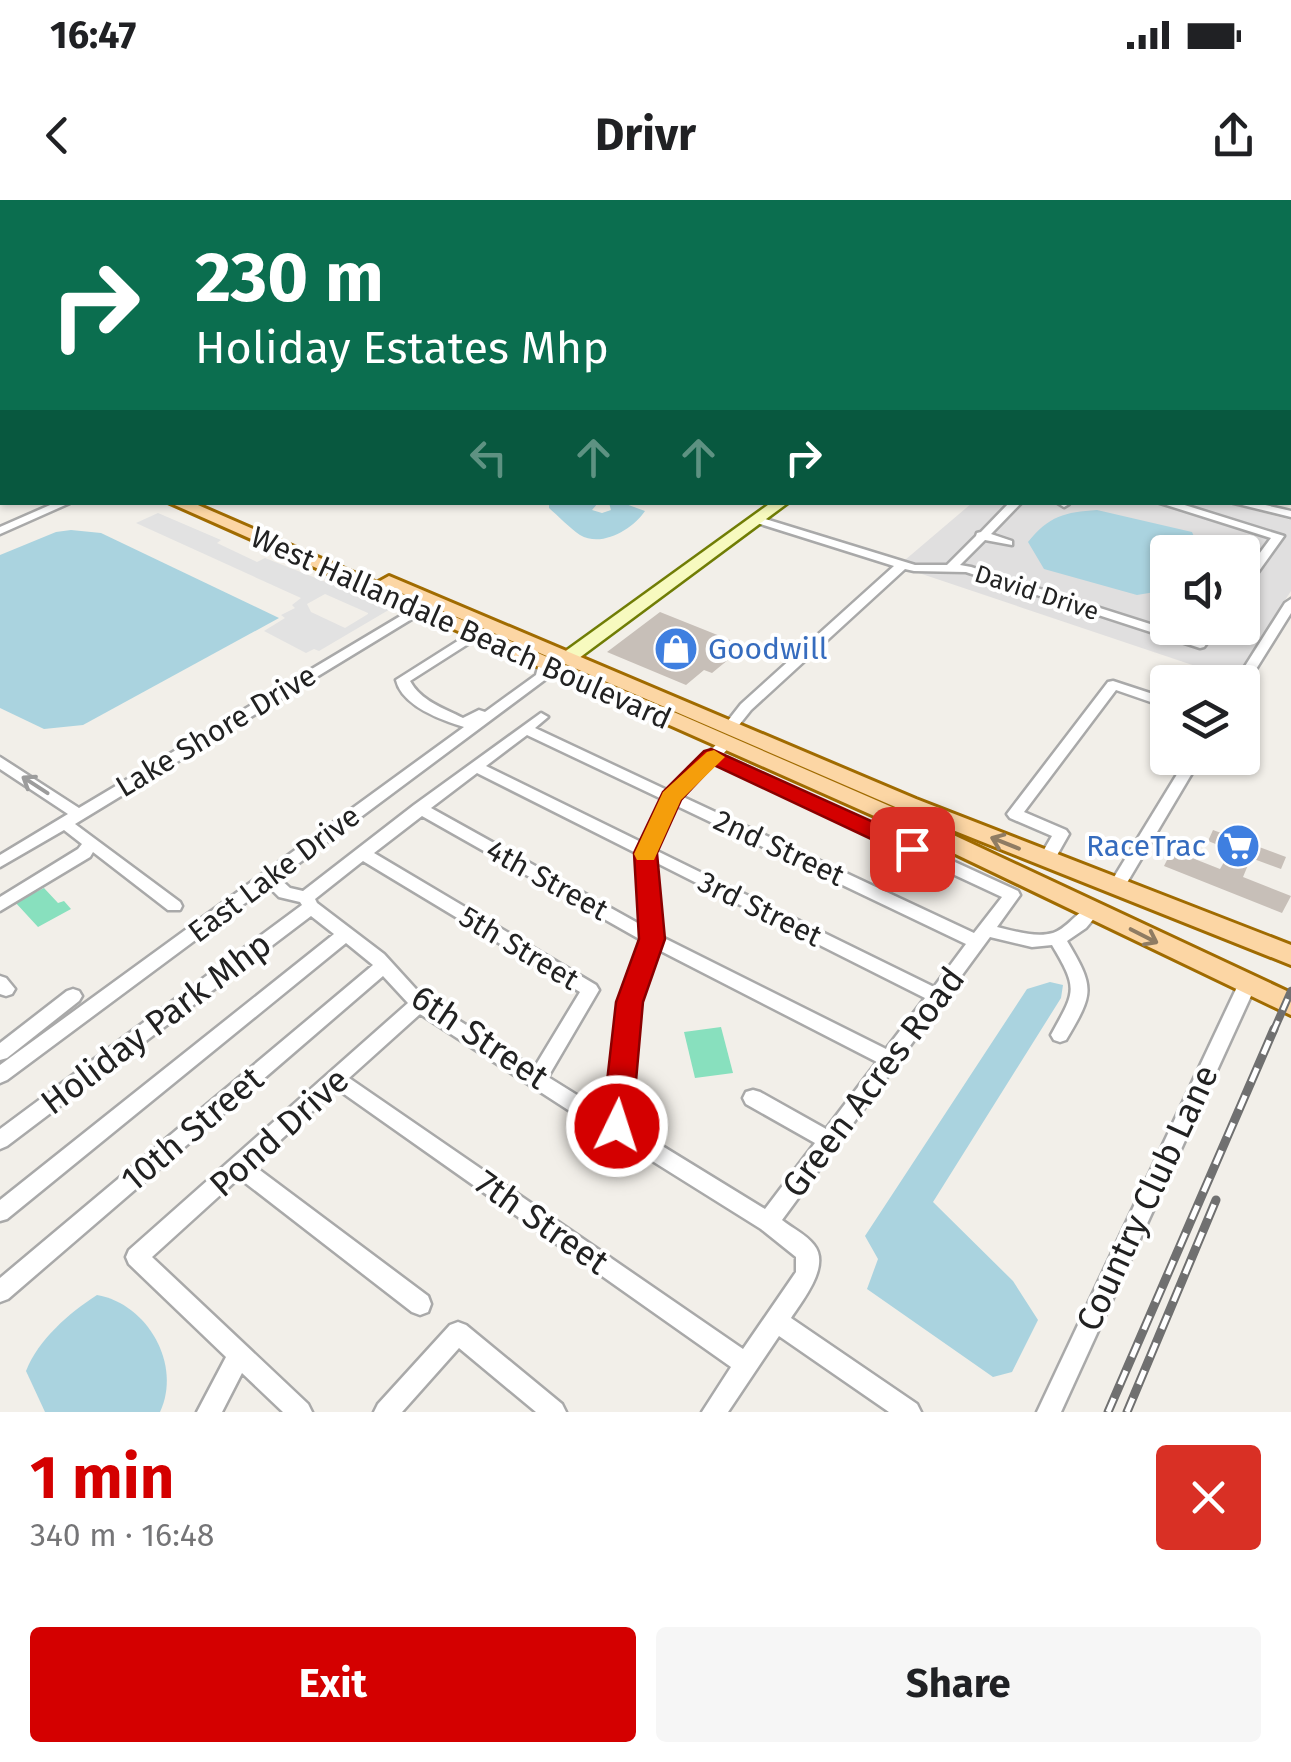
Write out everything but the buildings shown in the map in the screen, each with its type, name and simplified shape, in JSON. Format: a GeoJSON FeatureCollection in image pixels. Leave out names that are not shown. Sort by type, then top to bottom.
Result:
{"type":"FeatureCollection","features":[{"type":"Feature","properties":{"kind":"main road","name":"West Hallandale Beach Boulevard"},"geometry":{"type":"LineString","coordinates":[[182,505],[340,566],[362,569],[475,634],[722,742]]}},
{"type":"Feature","properties":{"kind":"main road","name":"West Hallandale Beach Boulevard"},"geometry":{"type":"LineString","coordinates":[[213,505],[267,536],[421,603],[569,658],[722,742],[1016,885],[1094,910],[1291,1005]]}},
{"type":"Feature","properties":{"kind":"main road"},"geometry":{"type":"LineString","coordinates":[[722,742],[744,742],[789,752],[1046,860],[1291,955]]}},
{"type":"Feature","properties":{"kind":"main road"},"geometry":{"type":"LineString","coordinates":[[1016,885],[1082,891],[1116,887]]}},
{"type":"Feature","properties":{"kind":"main road"},"geometry":{"type":"LineString","coordinates":[[1094,910],[1110,906],[1142,908],[1212,922]]}},
{"type":"Feature","properties":{"kind":"street"},"geometry":{"type":"LineString","coordinates":[[0,532],[60,505]]}},
{"type":"Feature","properties":{"kind":"street"},"geometry":{"type":"LineString","coordinates":[[475,634],[404,680],[404,687],[421,704],[464,723],[546,668],[569,658],[778,505]]}},
{"type":"Feature","properties":{"kind":"street"},"geometry":{"type":"LineString","coordinates":[[950,568],[1014,505]]}},
{"type":"Feature","properties":{"kind":"street"},"geometry":{"type":"LineString","coordinates":[[1168,505],[1189,516],[1278,536],[1260,561]]}},
{"type":"Feature","properties":{"kind":"street"},"geometry":{"type":"LineString","coordinates":[[1250,505],[1291,514]]}},
{"type":"Feature","properties":{"kind":"street","name":"David Drive"},"geometry":{"type":"LineString","coordinates":[[758,520],[926,571],[968,570],[1150,628]]}},
{"type":"Feature","properties":{"kind":"street"},"geometry":{"type":"LineString","coordinates":[[981,535],[1008,543]]}},
{"type":"Feature","properties":{"kind":"street"},"geometry":{"type":"LineString","coordinates":[[768,1222],[621,1131],[616,1121],[629,1002],[652,939],[646,853],[671,797],[722,742],[746,707],[902,565]]}},
{"type":"Feature","properties":{"kind":"street"},"geometry":{"type":"LineString","coordinates":[[1122,619],[1129,601]]}},
{"type":"Feature","properties":{"kind":"street","name":"Lake Shore Drive"},"geometry":{"type":"LineString","coordinates":[[0,862],[421,603]]}},
{"type":"Feature","properties":{"kind":"street"},"geometry":{"type":"LineString","coordinates":[[1252,665],[1291,603]]}},
{"type":"Feature","properties":{"kind":"street","name":"East Lake Drive"},"geometry":{"type":"LineString","coordinates":[[0,1076],[543,676],[546,668]]}},
{"type":"Feature","properties":{"kind":"street"},"geometry":{"type":"LineString","coordinates":[[1046,860],[1062,834],[1015,814],[1114,685],[1150,698]]}},
{"type":"Feature","properties":{"kind":"street","name":"Holiday Park Mhp"},"geometry":{"type":"LineString","coordinates":[[0,1140],[309,902],[419,808],[542,717]]}},
{"type":"Feature","properties":{"kind":"street","name":"2nd Street"},"geometry":{"type":"LineString","coordinates":[[526,730],[981,936],[1030,941],[1057,939]]}},
{"type":"Feature","properties":{"kind":"street"},"geometry":{"type":"LineString","coordinates":[[0,762],[71,815],[92,843],[174,906]]}},
{"type":"Feature","properties":{"kind":"street","name":"3rd Street"},"geometry":{"type":"LineString","coordinates":[[476,767],[937,996]]}},
{"type":"Feature","properties":{"kind":"street"},"geometry":{"type":"LineString","coordinates":[[1116,887],[1184,775]]}},
{"type":"Feature","properties":{"kind":"street","name":"4th Street"},"geometry":{"type":"LineString","coordinates":[[419,808],[652,939],[889,1060]]}},
{"type":"Feature","properties":{"kind":"street","name":"Lake Shore Drive"},"geometry":{"type":"LineString","coordinates":[[0,850],[71,815]]}},
{"type":"Feature","properties":{"kind":"street"},"geometry":{"type":"LineString","coordinates":[[0,904],[84,853],[92,843]]}},
{"type":"Feature","properties":{"kind":"street","name":"5th Street"},"geometry":{"type":"LineString","coordinates":[[362,853],[590,990],[538,1076]]}},
{"type":"Feature","properties":{"kind":"street"},"geometry":{"type":"LineString","coordinates":[[268,878],[285,893],[309,902]]}},
{"type":"Feature","properties":{"kind":"street","name":"Green Acres Road"},"geometry":{"type":"LineString","coordinates":[[714,1412],[807,1275],[807,1252],[768,1222],[1016,885]]}},
{"type":"Feature","properties":{"kind":"street","name":"6th Street"},"geometry":{"type":"LineString","coordinates":[[309,902],[381,962],[419,1004],[586,1110]]}},
{"type":"Feature","properties":{"kind":"street"},"geometry":{"type":"LineString","coordinates":[[1060,1035],[1082,998],[1078,975],[1057,939],[1075,932],[1094,910]]}},
{"type":"Feature","properties":{"kind":"street"},"geometry":{"type":"LineString","coordinates":[[0,1212],[346,934]]}},
{"type":"Feature","properties":{"kind":"street","name":"10th Street"},"geometry":{"type":"LineString","coordinates":[[0,1292],[381,962]]}},
{"type":"Feature","properties":{"kind":"street","name":"Country Club Lane"},"geometry":{"type":"LineString","coordinates":[[1050,1412],[1246,986]]}},
{"type":"Feature","properties":{"kind":"street"},"geometry":{"type":"LineString","coordinates":[[0,1053],[73,996]]}},
{"type":"Feature","properties":{"kind":"street","name":"Pond Drive"},"geometry":{"type":"LineString","coordinates":[[240,1356],[137,1257],[241,1168],[419,1004]]}},
{"type":"Feature","properties":{"kind":"street","name":"7th Street"},"geometry":{"type":"LineString","coordinates":[[338,1080],[747,1365]]}},
{"type":"Feature","properties":{"kind":"street"},"geometry":{"type":"LineString","coordinates":[[752,1098],[828,1140]]}},
{"type":"Feature","properties":{"kind":"street"},"geometry":{"type":"LineString","coordinates":[[241,1168],[420,1304]]}},
{"type":"Feature","properties":{"kind":"street"},"geometry":{"type":"LineString","coordinates":[[776,1321],[909,1412]]}},
{"type":"Feature","properties":{"kind":"street"},"geometry":{"type":"LineString","coordinates":[[386,1412],[458,1333],[554,1412]]}},
{"type":"Feature","properties":{"kind":"street"},"geometry":{"type":"LineString","coordinates":[[209,1412],[240,1356],[300,1412]]}},
{"type":"Feature","properties":{"kind":"shaded area"},"geometry":{"type":"Polygon","coordinates":[[[970,505],[1234,505],[1291,520],[1291,591],[1260,639],[1260,535],[1150,535],[1150,645],[1256,645],[1243,665],[1192,665],[907,569],[905,560],[970,505]]]}},
{"type":"Feature","properties":{"kind":"shaded area"},"geometry":{"type":"Polygon","coordinates":[[[158,513],[221,540],[217,543],[257,562],[265,558],[392,608],[319,651],[306,653],[264,631],[285,618],[281,615],[295,608],[292,605],[301,598],[136,523],[158,513]],[[325,594],[307,604],[311,612],[345,628],[368,613],[325,594]]]}},
{"type":"Feature","properties":{"kind":"green space"},"geometry":{"type":"Polygon","coordinates":[[[44,888],[58,903],[64,901],[71,909],[38,927],[15,902],[44,888]]]}},
{"type":"Feature","properties":{"kind":"green space"},"geometry":{"type":"Polygon","coordinates":[[[721,1027],[733,1073],[695,1078],[684,1032],[721,1027]]]}},
{"type":"Feature","properties":{"kind":"water"},"geometry":{"type":"Polygon","coordinates":[[[549,505],[596,505],[592,510],[611,510],[610,505],[628,505],[645,511],[625,530],[598,539],[580,535],[549,505]]]}},
{"type":"Feature","properties":{"kind":"water"},"geometry":{"type":"Polygon","coordinates":[[[1097,510],[1193,535],[1150,535],[1150,593],[1137,595],[1044,569],[1028,542],[1043,526],[1076,512],[1097,510]]]}},
{"type":"Feature","properties":{"kind":"water"},"geometry":{"type":"Polygon","coordinates":[[[56,532],[101,533],[279,618],[83,725],[44,729],[0,708],[0,555],[56,532]]]}},
{"type":"Feature","properties":{"kind":"water"},"geometry":{"type":"Polygon","coordinates":[[[1050,982],[1063,985],[1061,998],[933,1202],[1013,1281],[1038,1320],[1012,1372],[993,1377],[867,1289],[878,1259],[865,1236],[1027,989],[1050,982]]]}},
{"type":"Feature","properties":{"kind":"water"},"geometry":{"type":"Polygon","coordinates":[[[97,1295],[131,1310],[156,1339],[167,1375],[160,1412],[45,1412],[26,1371],[56,1328],[97,1295]]]}},
{"type":"Feature","properties":{"kind":"railway"},"geometry":{"type":"LineString","coordinates":[[1273,1032],[1291,991]]}},
{"type":"Feature","properties":{"kind":"railway"},"geometry":{"type":"LineString","coordinates":[[1108,1412],[1274,1029]]}},
{"type":"Feature","properties":{"kind":"railway"},"geometry":{"type":"LineString","coordinates":[[1127,1412],[1216,1200]]}},
{"type":"Feature","properties":{"kind":"slow traffic"},"geometry":{"type":"LineString","coordinates":[[646,854],[671,797],[714,757]]}},
{"type":"Feature","properties":{"kind":"place","name":"Goodwill"},"geometry":{"type":"Point","coordinates":[676,649]}},
{"type":"Feature","properties":{"kind":"place","name":"RaceTrac"},"geometry":{"type":"Point","coordinates":[1238,846]}},
{"type":"Feature","properties":{"kind":"route"},"geometry":{"type":"LineString","coordinates":[[617,1126],[629,1002],[652,939],[646,853],[671,797],[711,756],[912,849]]}}]}
